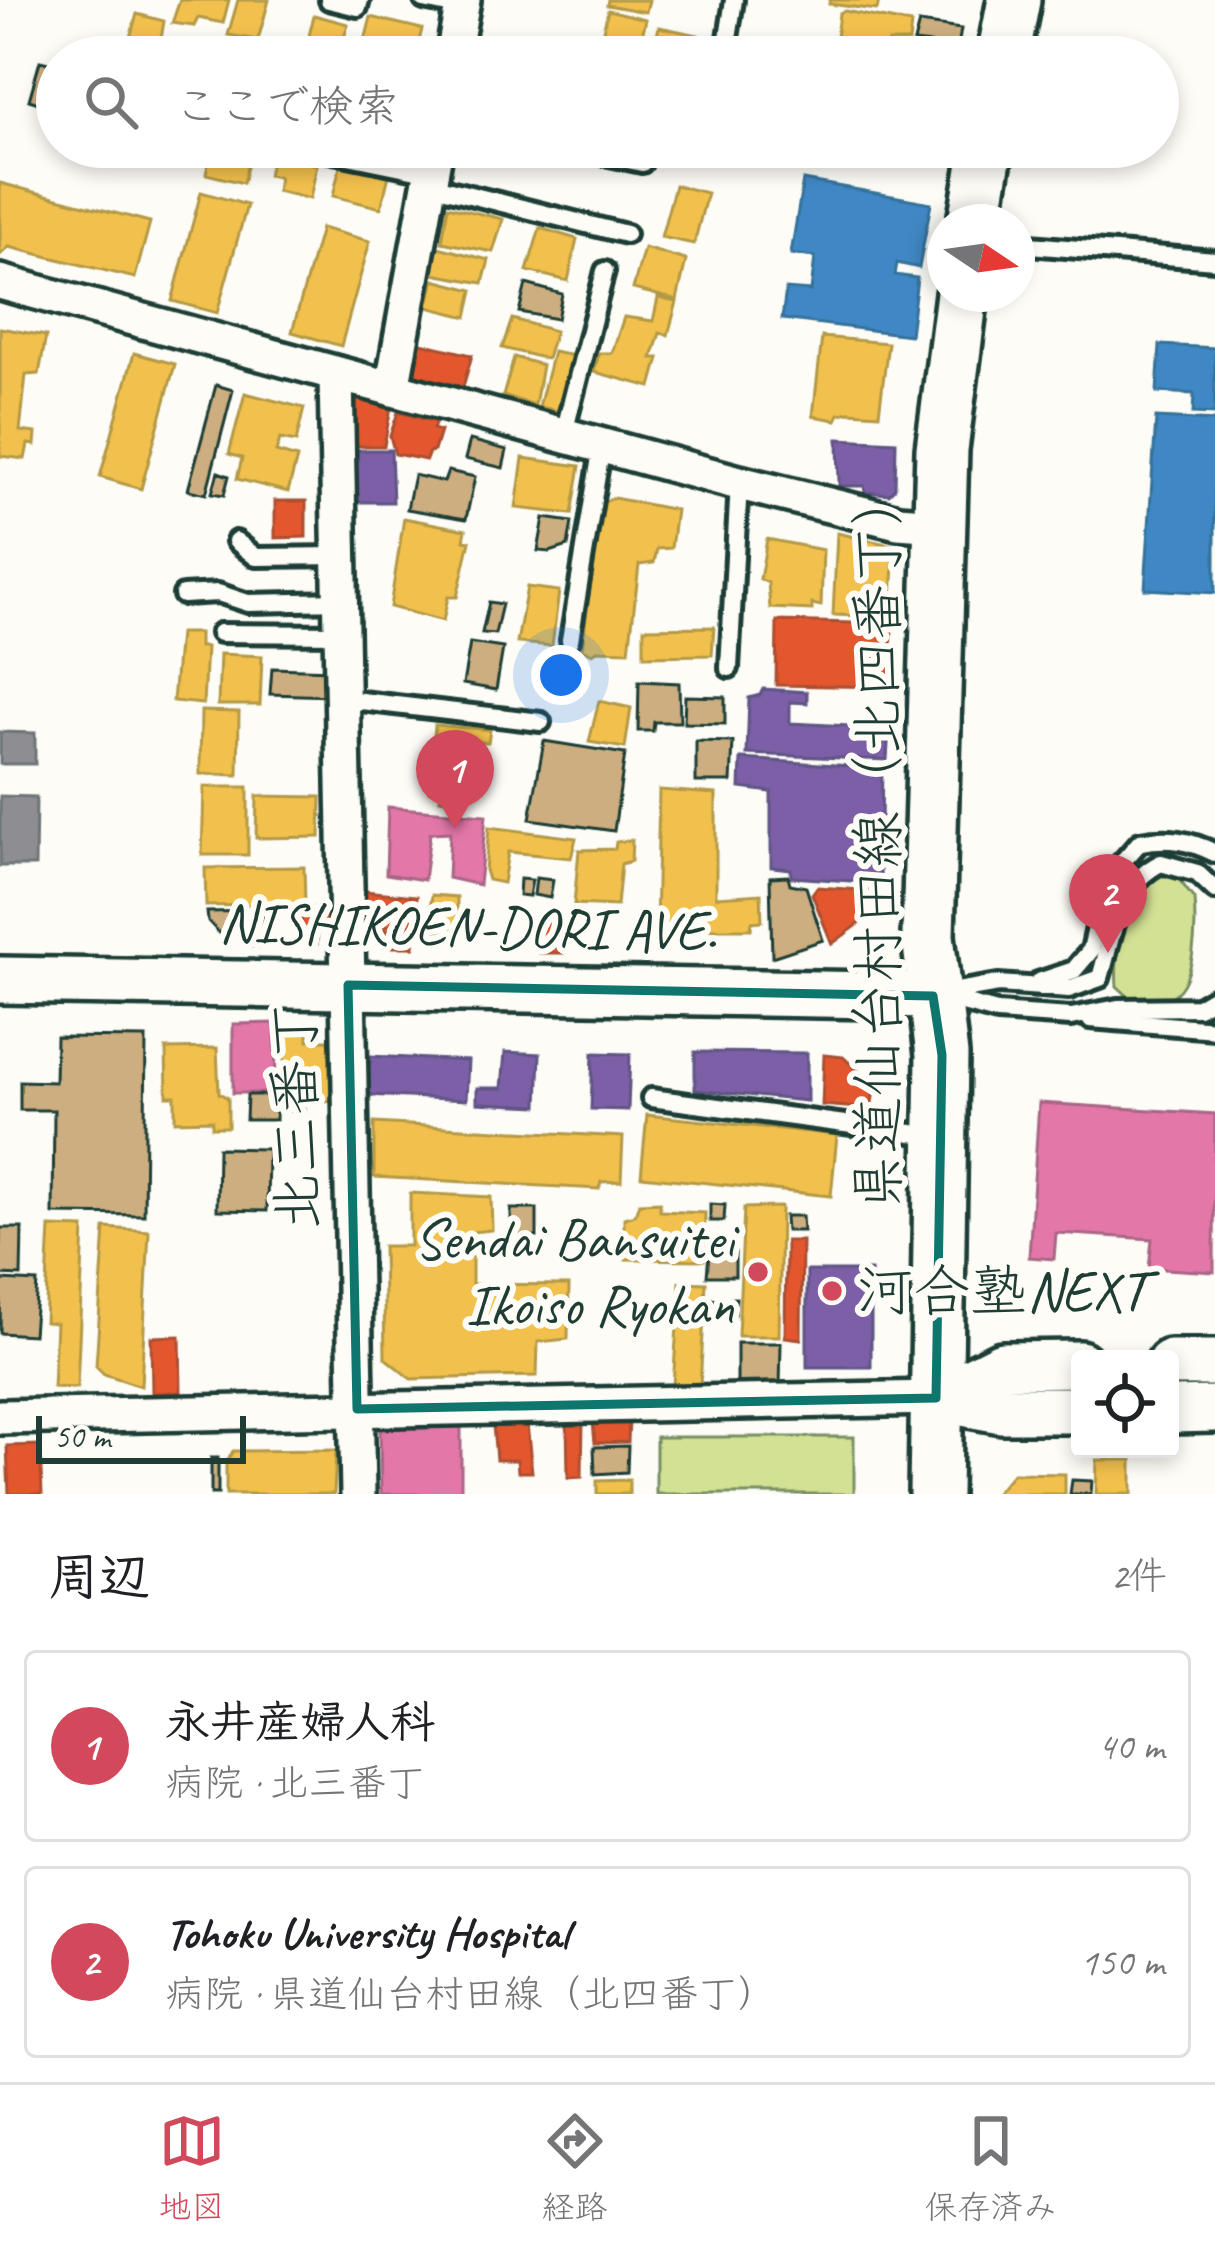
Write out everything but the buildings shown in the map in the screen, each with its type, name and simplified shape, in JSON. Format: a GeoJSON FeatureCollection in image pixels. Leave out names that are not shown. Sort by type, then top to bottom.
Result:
{"type":"FeatureCollection","features":[{"type":"Feature","properties":{"kind":"main road"},"geometry":{"type":"LineString","coordinates":[[1007,36],[1013,0]]}},
{"type":"Feature","properties":{"kind":"main road"},"geometry":{"type":"LineString","coordinates":[[977,204],[983,168]]}},
{"type":"Feature","properties":{"kind":"main road","name":"県道仙台村田線（北四番丁）"},"geometry":{"type":"LineString","coordinates":[[935,1486],[942,1055],[928,936],[939,525],[947,386],[959,312]]}},
{"type":"Feature","properties":{"kind":"street"},"geometry":{"type":"LineString","coordinates":[[457,36],[462,4]]}},
{"type":"Feature","properties":{"kind":"street"},"geometry":{"type":"LineString","coordinates":[[392,389],[432,168]]}},
{"type":"Feature","properties":{"kind":"street"},"geometry":{"type":"LineString","coordinates":[[0,283],[739,483],[898,522],[939,525]]}},
{"type":"Feature","properties":{"kind":"street","name":"北三番丁"},"geometry":{"type":"LineString","coordinates":[[336,376],[358,1494]]}},
{"type":"Feature","properties":{"kind":"street","name":"NISHIKOEN-DORI AVE."},"geometry":{"type":"LineString","coordinates":[[0,980],[933,996]]}},
{"type":"Feature","properties":{"kind":"street"},"geometry":{"type":"LineString","coordinates":[[1179,1363],[1215,1363]]}},
{"type":"Feature","properties":{"kind":"street"},"geometry":{"type":"LineString","coordinates":[[936,1398],[1002,1365],[1071,1364]]}},
{"type":"Feature","properties":{"kind":"street"},"geometry":{"type":"LineString","coordinates":[[0,1417],[936,1398],[1002,1410],[1071,1410]]}},
{"type":"Feature","properties":{"kind":"street"},"geometry":{"type":"LineString","coordinates":[[1179,1410],[1215,1409]]}},
{"type":"Feature","properties":{"kind":"lane"},"geometry":{"type":"LineString","coordinates":[[329,0],[358,7],[360,0]]}},
{"type":"Feature","properties":{"kind":"lane"},"geometry":{"type":"LineString","coordinates":[[424,0],[462,4]]}},
{"type":"Feature","properties":{"kind":"lane"},"geometry":{"type":"LineString","coordinates":[[728,36],[734,0]]}},
{"type":"Feature","properties":{"kind":"lane"},"geometry":{"type":"LineString","coordinates":[[432,168],[626,234]]}},
{"type":"Feature","properties":{"kind":"lane"},"geometry":{"type":"LineString","coordinates":[[1035,245],[1215,260]]}},
{"type":"Feature","properties":{"kind":"lane"},"geometry":{"type":"LineString","coordinates":[[564,433],[605,271]]}},
{"type":"Feature","properties":{"kind":"lane"},"geometry":{"type":"LineString","coordinates":[[570,640],[602,445]]}},
{"type":"Feature","properties":{"kind":"lane"},"geometry":{"type":"LineString","coordinates":[[729,668],[739,483]]}},
{"type":"Feature","properties":{"kind":"lane"},"geometry":{"type":"LineString","coordinates":[[236,541],[256,557],[340,556]]}},
{"type":"Feature","properties":{"kind":"lane"},"geometry":{"type":"LineString","coordinates":[[183,595],[218,593],[248,603],[342,618]]}},
{"type":"Feature","properties":{"kind":"lane"},"geometry":{"type":"LineString","coordinates":[[220,633],[342,618]]}},
{"type":"Feature","properties":{"kind":"lane"},"geometry":{"type":"LineString","coordinates":[[344,699],[541,722]]}},
{"type":"Feature","properties":{"kind":"lane"},"geometry":{"type":"LineString","coordinates":[[1026,986],[1074,970],[1091,950],[1108,879],[1140,842],[1165,838],[1215,853]]}},
{"type":"Feature","properties":{"kind":"lane"},"geometry":{"type":"LineString","coordinates":[[933,996],[998,984],[1069,989],[1100,978],[1122,900],[1140,873],[1161,862],[1184,867],[1215,890]]}},
{"type":"Feature","properties":{"kind":"lane"},"geometry":{"type":"LineString","coordinates":[[933,996],[998,1012],[1215,1029]]}},
{"type":"Feature","properties":{"kind":"lane"},"geometry":{"type":"LineString","coordinates":[[1071,1017],[1118,1007],[1198,1007],[1215,997]]}},
{"type":"Feature","properties":{"kind":"lane"},"geometry":{"type":"LineString","coordinates":[[651,1098],[940,1137]]}},
{"type":"Feature","properties":{"kind":"highlighted area"},"geometry":{"type":"Polygon","coordinates":[[[348,985],[933,996],[942,1055],[936,1398],[357,1409],[348,985]]]}},
{"type":"Feature","properties":{"kind":"green space"},"geometry":{"type":"Polygon","coordinates":[[[1156,875],[1178,878],[1194,899],[1193,954],[1178,992],[1164,999],[1130,998],[1117,986],[1120,940],[1137,896],[1156,875]]]}},
{"type":"Feature","properties":{"kind":"green space"},"geometry":{"type":"Polygon","coordinates":[[[656,1437],[854,1437],[854,1494],[656,1494],[656,1437]]]}},
{"type":"Feature","properties":{"kind":"place","name":"永井産婦人科"},"geometry":{"type":"Point","coordinates":[455,829]}},
{"type":"Feature","properties":{"kind":"place","name":"Tohoku University Hospital"},"geometry":{"type":"Point","coordinates":[1108,953]}},
{"type":"Feature","properties":{"kind":"place","name":"Sendai Bansuitei Ikoiso Ryokan"},"geometry":{"type":"Point","coordinates":[758,1272]}},
{"type":"Feature","properties":{"kind":"place","name":"河合塾NEXT"},"geometry":{"type":"Point","coordinates":[832,1291]}}]}
